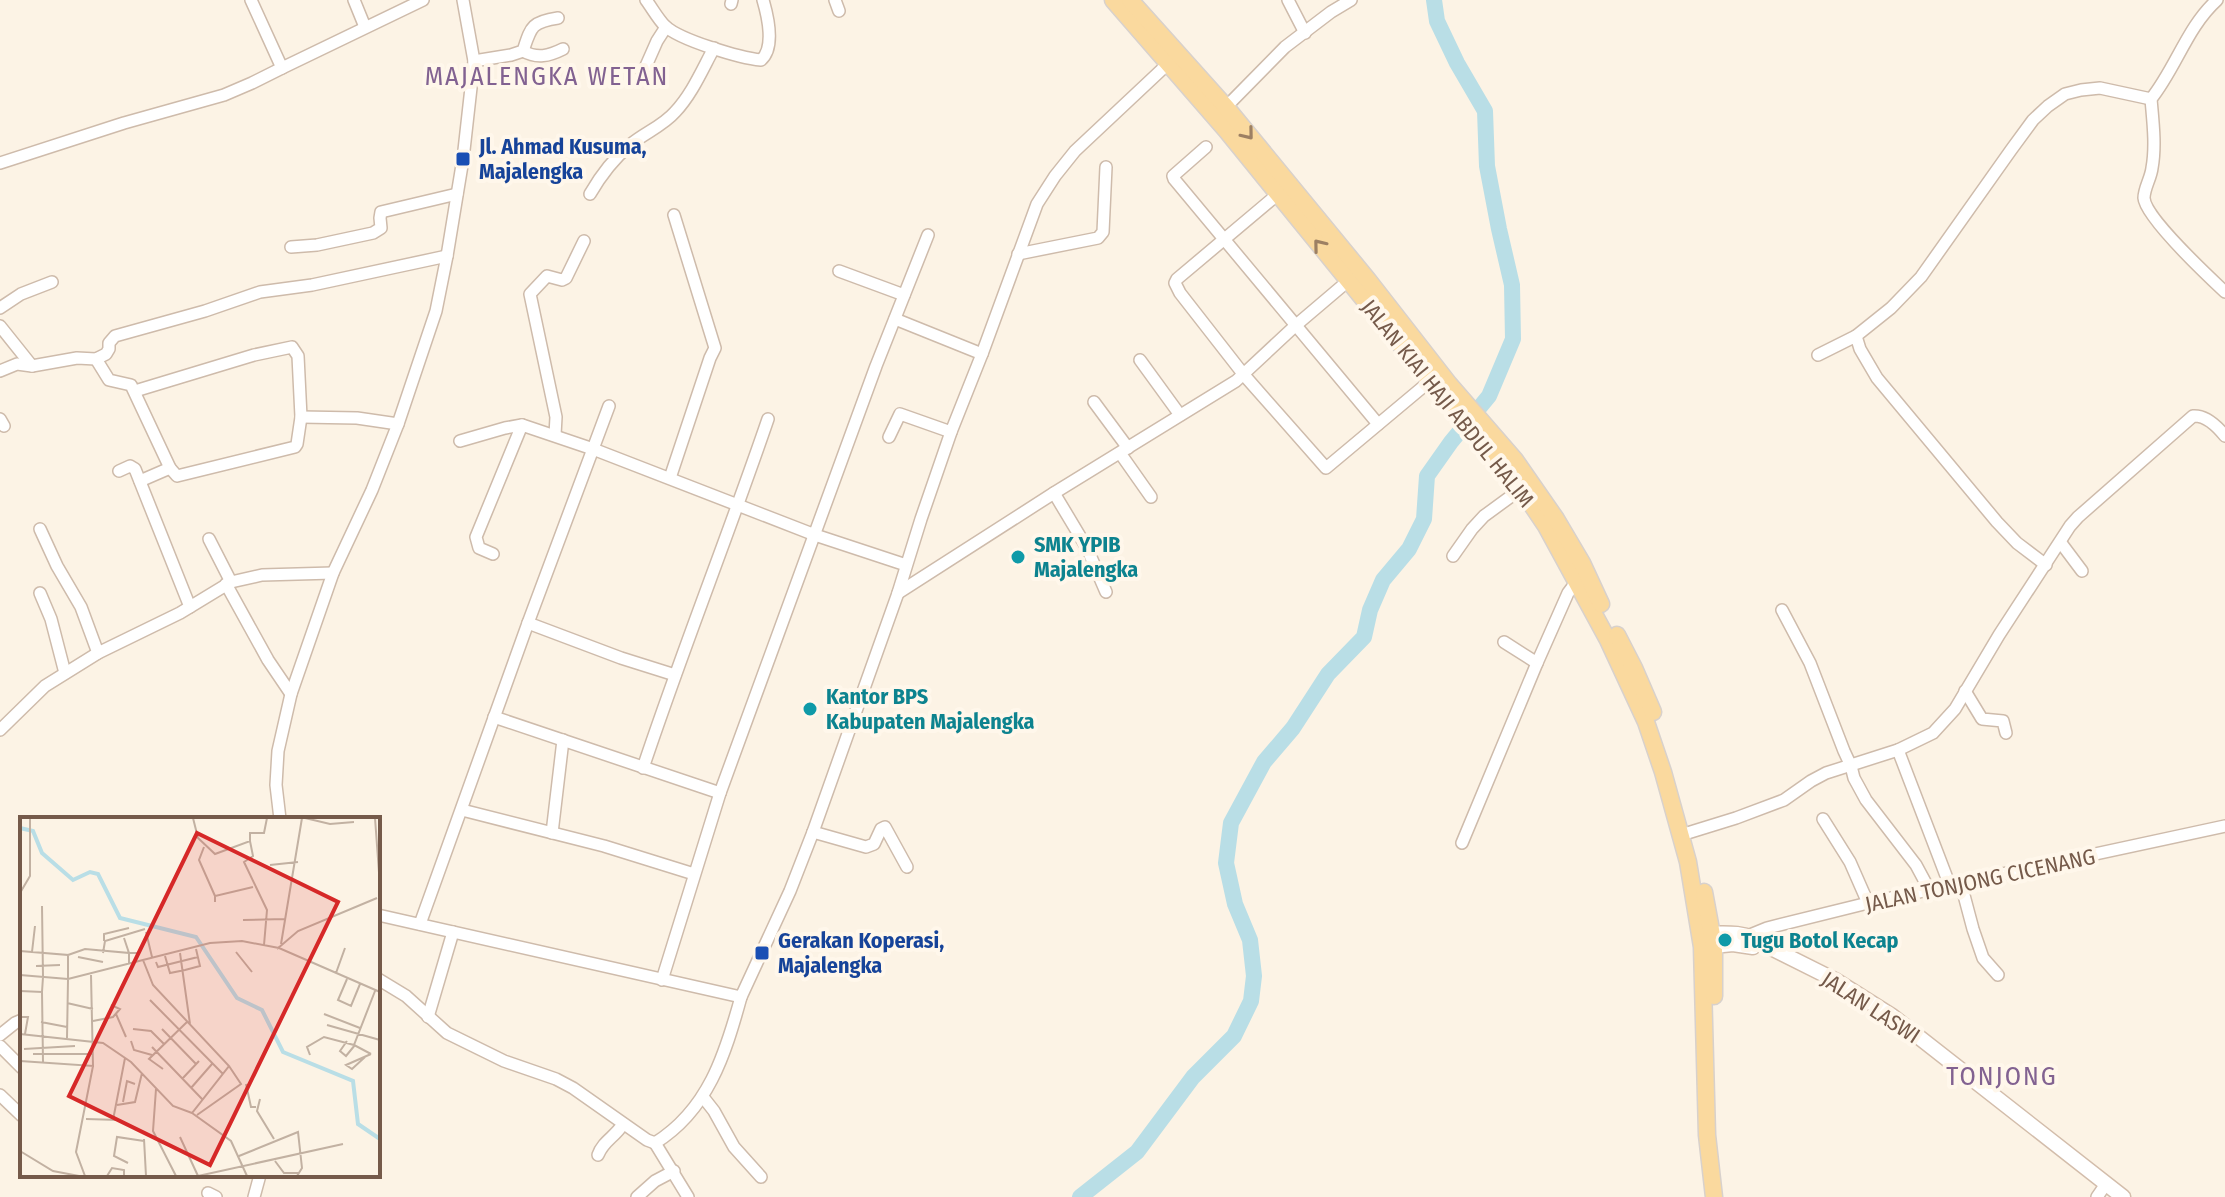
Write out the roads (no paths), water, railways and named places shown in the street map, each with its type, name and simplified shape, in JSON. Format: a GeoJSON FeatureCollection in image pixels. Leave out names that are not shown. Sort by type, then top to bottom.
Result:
{"type":"FeatureCollection","features":[{"type":"Feature","properties":{"kind":"main road","name":"JALAN KIAI HAJI ABDUL HALIM"},"geometry":{"type":"LineString","coordinates":[[1113,0],[1226,107],[1368,280],[1440,386]]}},
{"type":"Feature","properties":{"kind":"main road","name":"JALAN KIAI HAJI ABDUL HALIM"},"geometry":{"type":"LineString","coordinates":[[1130,0],[1348,281],[1493,443],[1515,460],[1582,563],[1634,668],[1659,730],[1686,834],[1688,862],[1707,940],[1724,1197]]}},
{"type":"Feature","properties":{"kind":"main road","name":"JALAN KIAI HAJI ABDUL HALIM"},"geometry":{"type":"LineString","coordinates":[[1493,443],[1546,526],[1608,640],[1646,722],[1686,834]]}},
{"type":"Feature","properties":{"kind":"main road","name":"JALAN KIAI HAJI ABDUL HALIM"},"geometry":{"type":"LineString","coordinates":[[1707,940],[1707,1135],[1714,1197]]}},
{"type":"Feature","properties":{"kind":"main road","name":"JALAN LASWI"},"geometry":{"type":"LineString","coordinates":[[1707,940],[1744,940],[1753,947],[1765,945],[1835,980],[1892,1016],[2123,1197]]}},
{"type":"Feature","properties":{"kind":"street"},"geometry":{"type":"LineString","coordinates":[[251,0],[282,68]]}},
{"type":"Feature","properties":{"kind":"street"},"geometry":{"type":"LineString","coordinates":[[354,0],[365,27]]}},
{"type":"Feature","properties":{"kind":"street"},"geometry":{"type":"LineString","coordinates":[[0,163],[224,95],[423,0]]}},
{"type":"Feature","properties":{"kind":"street"},"geometry":{"type":"LineString","coordinates":[[280,817],[276,785],[278,751],[291,694],[333,573],[372,490],[398,424],[436,311],[457,194],[474,61],[463,0]]}},
{"type":"Feature","properties":{"kind":"street"},"geometry":{"type":"LineString","coordinates":[[646,0],[666,27],[714,48],[757,60],[764,58],[769,42],[763,0]]}},
{"type":"Feature","properties":{"kind":"street"},"geometry":{"type":"LineString","coordinates":[[1226,107],[1285,47],[1351,0]]}},
{"type":"Feature","properties":{"kind":"street"},"geometry":{"type":"LineString","coordinates":[[2217,0],[2204,11],[2193,27],[2161,87],[2151,99],[2152,173],[2144,196],[2161,226],[2225,292]]}},
{"type":"Feature","properties":{"kind":"street"},"geometry":{"type":"LineString","coordinates":[[1289,4],[1305,33]]}},
{"type":"Feature","properties":{"kind":"street"},"geometry":{"type":"LineString","coordinates":[[523,51],[534,24],[558,18]]}},
{"type":"Feature","properties":{"kind":"street"},"geometry":{"type":"LineString","coordinates":[[642,75],[666,27]]}},
{"type":"Feature","properties":{"kind":"street"},"geometry":{"type":"LineString","coordinates":[[590,194],[616,158],[674,115],[714,48]]}},
{"type":"Feature","properties":{"kind":"street"},"geometry":{"type":"LineString","coordinates":[[474,61],[523,51],[543,56],[563,49]]}},
{"type":"Feature","properties":{"kind":"street"},"geometry":{"type":"LineString","coordinates":[[655,1143],[679,1126],[703,1097],[731,1035],[741,997],[790,891],[898,593],[951,432],[1037,204],[1055,176],[1083,143],[1174,59]]}},
{"type":"Feature","properties":{"kind":"street"},"geometry":{"type":"LineString","coordinates":[[1818,355],[1853,337],[1891,308],[1921,277],[2033,120],[2048,106],[2065,94],[2100,88],[2151,99]]}},
{"type":"Feature","properties":{"kind":"street"},"geometry":{"type":"LineString","coordinates":[[1206,147],[1173,176],[1176,183],[1378,424]]}},
{"type":"Feature","properties":{"kind":"street"},"geometry":{"type":"LineString","coordinates":[[1018,254],[1098,238],[1103,232],[1106,167]]}},
{"type":"Feature","properties":{"kind":"street"},"geometry":{"type":"LineString","coordinates":[[291,247],[317,245],[373,233],[381,228],[381,212],[457,194]]}},
{"type":"Feature","properties":{"kind":"street"},"geometry":{"type":"LineString","coordinates":[[1278,194],[1177,279],[1176,287],[1244,375],[1325,468],[1378,424],[1440,386]]}},
{"type":"Feature","properties":{"kind":"street"},"geometry":{"type":"LineString","coordinates":[[670,478],[715,348],[674,215]]}},
{"type":"Feature","properties":{"kind":"street"},"geometry":{"type":"LineString","coordinates":[[662,980],[720,793],[928,235]]}},
{"type":"Feature","properties":{"kind":"street"},"geometry":{"type":"LineString","coordinates":[[555,435],[556,417],[530,294],[547,276],[562,280],[566,278],[584,241]]}},
{"type":"Feature","properties":{"kind":"street"},"geometry":{"type":"LineString","coordinates":[[0,371],[17,364],[32,366],[77,358],[96,359],[106,354],[115,336],[260,292],[312,285],[447,256]]}},
{"type":"Feature","properties":{"kind":"street"},"geometry":{"type":"LineString","coordinates":[[839,271],[904,295]]}},
{"type":"Feature","properties":{"kind":"street"},"geometry":{"type":"LineString","coordinates":[[898,593],[1244,375],[1348,281]]}},
{"type":"Feature","properties":{"kind":"street"},"geometry":{"type":"LineString","coordinates":[[0,308],[21,294],[52,282]]}},
{"type":"Feature","properties":{"kind":"street"},"geometry":{"type":"LineString","coordinates":[[895,319],[982,354]]}},
{"type":"Feature","properties":{"kind":"street"},"geometry":{"type":"LineString","coordinates":[[0,326],[32,366]]}},
{"type":"Feature","properties":{"kind":"street"},"geometry":{"type":"LineString","coordinates":[[1853,337],[1877,378],[1997,522],[2017,543],[2046,565]]}},
{"type":"Feature","properties":{"kind":"street"},"geometry":{"type":"LineString","coordinates":[[96,359],[109,380],[131,385],[173,474],[179,476],[297,444],[301,417],[298,356],[292,347],[254,355],[135,391]]}},
{"type":"Feature","properties":{"kind":"street"},"geometry":{"type":"LineString","coordinates":[[1140,360],[1180,415]]}},
{"type":"Feature","properties":{"kind":"street"},"geometry":{"type":"LineString","coordinates":[[1094,402],[1151,497]]}},
{"type":"Feature","properties":{"kind":"street"},"geometry":{"type":"LineString","coordinates":[[420,924],[609,406]]}},
{"type":"Feature","properties":{"kind":"street"},"geometry":{"type":"LineString","coordinates":[[889,437],[900,414],[951,432]]}},
{"type":"Feature","properties":{"kind":"street"},"geometry":{"type":"LineString","coordinates":[[1686,834],[1784,800],[1826,773],[1898,750],[1933,733],[1955,709],[1999,635],[2078,517],[2193,416],[2201,416],[2225,436]]}},
{"type":"Feature","properties":{"kind":"street"},"geometry":{"type":"LineString","coordinates":[[301,417],[357,418],[398,424]]}},
{"type":"Feature","properties":{"kind":"street"},"geometry":{"type":"LineString","coordinates":[[643,768],[768,419]]}},
{"type":"Feature","properties":{"kind":"street"},"geometry":{"type":"LineString","coordinates":[[493,554],[479,548],[476,537],[522,425]]}},
{"type":"Feature","properties":{"kind":"street"},"geometry":{"type":"LineString","coordinates":[[460,441],[522,425],[593,449],[815,535],[906,565]]}},
{"type":"Feature","properties":{"kind":"street"},"geometry":{"type":"LineString","coordinates":[[119,471],[133,467],[190,607]]}},
{"type":"Feature","properties":{"kind":"street"},"geometry":{"type":"LineString","coordinates":[[140,481],[170,468]]}},
{"type":"Feature","properties":{"kind":"street"},"geometry":{"type":"LineString","coordinates":[[1453,556],[1484,516],[1521,489]]}},
{"type":"Feature","properties":{"kind":"street"},"geometry":{"type":"LineString","coordinates":[[1054,493],[1087,548],[1106,592]]}},
{"type":"Feature","properties":{"kind":"street"},"geometry":{"type":"LineString","coordinates":[[40,529],[81,607],[98,653]]}},
{"type":"Feature","properties":{"kind":"street"},"geometry":{"type":"LineString","coordinates":[[209,539],[268,660],[291,694]]}},
{"type":"Feature","properties":{"kind":"street"},"geometry":{"type":"LineString","coordinates":[[2061,543],[2082,571]]}},
{"type":"Feature","properties":{"kind":"street"},"geometry":{"type":"LineString","coordinates":[[1,726],[36,693],[65,673],[190,607],[228,583],[262,575],[333,573]]}},
{"type":"Feature","properties":{"kind":"street"},"geometry":{"type":"LineString","coordinates":[[1462,843],[1537,663],[1568,593],[1577,581]]}},
{"type":"Feature","properties":{"kind":"street"},"geometry":{"type":"LineString","coordinates":[[40,593],[51,619],[65,673]]}},
{"type":"Feature","properties":{"kind":"street"},"geometry":{"type":"LineString","coordinates":[[1782,610],[1810,663],[1854,778],[1866,800],[1916,865],[1930,891]]}},
{"type":"Feature","properties":{"kind":"street"},"geometry":{"type":"LineString","coordinates":[[528,623],[675,675]]}},
{"type":"Feature","properties":{"kind":"street"},"geometry":{"type":"LineString","coordinates":[[1504,642],[1537,663]]}},
{"type":"Feature","properties":{"kind":"street"},"geometry":{"type":"LineString","coordinates":[[1965,691],[1982,719],[2003,721],[2006,733]]}},
{"type":"Feature","properties":{"kind":"street"},"geometry":{"type":"LineString","coordinates":[[494,717],[720,793]]}},
{"type":"Feature","properties":{"kind":"street"},"geometry":{"type":"LineString","coordinates":[[552,833],[563,740]]}},
{"type":"Feature","properties":{"kind":"street"},"geometry":{"type":"LineString","coordinates":[[1898,750],[1956,885],[1983,958],[1998,975]]}},
{"type":"Feature","properties":{"kind":"street"},"geometry":{"type":"LineString","coordinates":[[462,810],[604,846],[694,874]]}},
{"type":"Feature","properties":{"kind":"street"},"geometry":{"type":"LineString","coordinates":[[1823,819],[1850,862],[1868,903]]}},
{"type":"Feature","properties":{"kind":"street","name":"JALAN TONJONG CICENANG"},"geometry":{"type":"LineString","coordinates":[[1744,940],[1767,928],[1868,903],[2225,826]]}},
{"type":"Feature","properties":{"kind":"street"},"geometry":{"type":"LineString","coordinates":[[813,832],[870,847],[885,827],[907,867]]}},
{"type":"Feature","properties":{"kind":"street"},"geometry":{"type":"LineString","coordinates":[[380,915],[741,997]]}},
{"type":"Feature","properties":{"kind":"street"},"geometry":{"type":"LineString","coordinates":[[428,1017],[453,932]]}},
{"type":"Feature","properties":{"kind":"street"},"geometry":{"type":"LineString","coordinates":[[380,980],[406,996],[447,1033],[504,1061],[556,1079],[655,1143],[688,1197]]}},
{"type":"Feature","properties":{"kind":"street"},"geometry":{"type":"LineString","coordinates":[[0,1035],[20,1021]]}},
{"type":"Feature","properties":{"kind":"street"},"geometry":{"type":"LineString","coordinates":[[0,1046],[20,1066]]}},
{"type":"Feature","properties":{"kind":"street"},"geometry":{"type":"LineString","coordinates":[[0,1095],[20,1114]]}},
{"type":"Feature","properties":{"kind":"street"},"geometry":{"type":"LineString","coordinates":[[703,1097],[734,1147],[761,1177]]}},
{"type":"Feature","properties":{"kind":"street"},"geometry":{"type":"LineString","coordinates":[[598,1155],[601,1147],[617,1134],[623,1124]]}},
{"type":"Feature","properties":{"kind":"street"},"geometry":{"type":"LineString","coordinates":[[637,1197],[655,1181],[674,1171]]}},
{"type":"Feature","properties":{"kind":"street"},"geometry":{"type":"LineString","coordinates":[[254,1197],[259,1177]]}},
{"type":"Feature","properties":{"kind":"street"},"geometry":{"type":"LineString","coordinates":[[2097,1197],[2106,1184]]}},
{"type":"Feature","properties":{"kind":"waterway"},"geometry":{"type":"LineString","coordinates":[[1080,1197],[1137,1152],[1193,1077],[1234,1036],[1251,1001],[1254,976],[1250,940],[1235,904],[1226,863],[1231,823],[1264,762],[1293,728],[1328,674],[1364,637],[1370,610],[1383,580],[1409,549],[1424,519],[1427,476],[1489,396],[1513,339],[1512,285],[1487,166],[1485,111],[1437,21],[1434,0]]}},
{"type":"Feature","properties":{"kind":"place","name":"Jl. Ahmad Kusuma, Majalengka"},"geometry":{"type":"Point","coordinates":[463,159]}},
{"type":"Feature","properties":{"kind":"place","name":"SMK YPIB Majalengka"},"geometry":{"type":"Point","coordinates":[1018,557]}},
{"type":"Feature","properties":{"kind":"place","name":"Kantor BPS Kabupaten Majalengka"},"geometry":{"type":"Point","coordinates":[810,709]}},
{"type":"Feature","properties":{"kind":"place","name":"Tugu Botol Kecap"},"geometry":{"type":"Point","coordinates":[1725,940]}},
{"type":"Feature","properties":{"kind":"place","name":"Gerakan Koperasi, Majalengka"},"geometry":{"type":"Point","coordinates":[762,953]}},
{"type":"Feature","properties":{"kind":"district","name":"MAJALENGKA WETAN"},"geometry":{"type":"Point","coordinates":[547,76]}},
{"type":"Feature","properties":{"kind":"district","name":"TONJONG"},"geometry":{"type":"Point","coordinates":[2002,1076]}}]}
